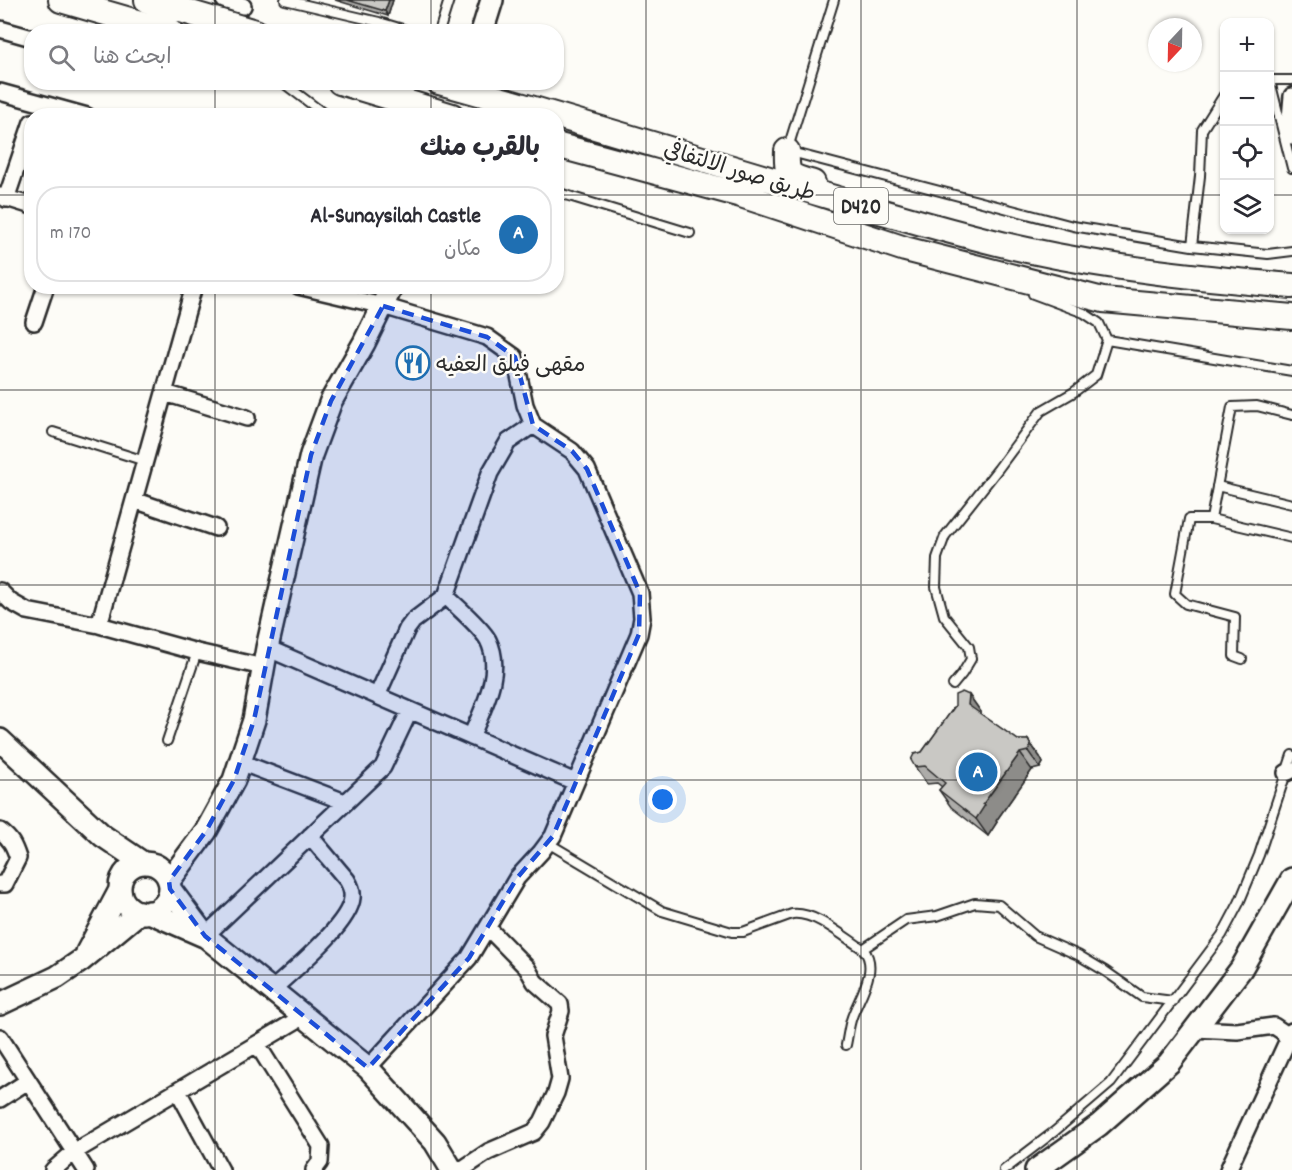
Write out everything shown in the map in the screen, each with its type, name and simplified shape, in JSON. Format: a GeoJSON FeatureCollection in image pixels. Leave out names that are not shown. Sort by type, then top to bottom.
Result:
{"type":"FeatureCollection","features":[{"type":"Feature","properties":{"kind":"main road"},"geometry":{"type":"LineString","coordinates":[[62,0],[144,24]]}},
{"type":"Feature","properties":{"kind":"main road"},"geometry":{"type":"LineString","coordinates":[[147,0],[248,17]]}},
{"type":"Feature","properties":{"kind":"main road"},"geometry":{"type":"LineString","coordinates":[[366,90],[426,108]]}},
{"type":"Feature","properties":{"kind":"main road","name":"طريق صور الالتفافي"},"geometry":{"type":"LineString","coordinates":[[468,90],[532,108]]}},
{"type":"Feature","properties":{"kind":"main road","name":"طريق صور الالتفافي"},"geometry":{"type":"LineString","coordinates":[[564,118],[884,213],[1028,250],[1139,270],[1292,285]]}},
{"type":"Feature","properties":{"kind":"main road","name":"طريق صور الالتفافي"},"geometry":{"type":"LineString","coordinates":[[564,147],[741,195],[905,249],[1103,300],[1286,318]]}},
{"type":"Feature","properties":{"kind":"main road"},"geometry":{"type":"LineString","coordinates":[[704,159],[751,168],[771,165],[787,151]]}},
{"type":"Feature","properties":{"kind":"main road"},"geometry":{"type":"LineString","coordinates":[[787,151],[786,168],[793,177],[863,199],[884,213]]}},
{"type":"Feature","properties":{"kind":"main road"},"geometry":{"type":"LineString","coordinates":[[1263,283],[1292,273]]}},
{"type":"Feature","properties":{"kind":"street"},"geometry":{"type":"LineString","coordinates":[[224,0],[248,17]]}},
{"type":"Feature","properties":{"kind":"street"},"geometry":{"type":"LineString","coordinates":[[474,24],[481,0]]}},
{"type":"Feature","properties":{"kind":"street"},"geometry":{"type":"LineString","coordinates":[[484,24],[492,0]]}},
{"type":"Feature","properties":{"kind":"street"},"geometry":{"type":"LineString","coordinates":[[1,32],[24,36]]}},
{"type":"Feature","properties":{"kind":"street"},"geometry":{"type":"LineString","coordinates":[[494,90],[508,101]]}},
{"type":"Feature","properties":{"kind":"street"},"geometry":{"type":"LineString","coordinates":[[0,92],[34,108]]}},
{"type":"Feature","properties":{"kind":"street"},"geometry":{"type":"LineString","coordinates":[[379,94],[401,108]]}},
{"type":"Feature","properties":{"kind":"street"},"geometry":{"type":"LineString","coordinates":[[1292,97],[1290,119],[1292,136]]}},
{"type":"Feature","properties":{"kind":"street"},"geometry":{"type":"LineString","coordinates":[[24,143],[3,197],[24,204]]}},
{"type":"Feature","properties":{"kind":"street"},"geometry":{"type":"LineString","coordinates":[[34,322],[43,294]]}},
{"type":"Feature","properties":{"kind":"street"},"geometry":{"type":"LineString","coordinates":[[99,625],[192,294]]}},
{"type":"Feature","properties":{"kind":"street"},"geometry":{"type":"LineString","coordinates":[[332,294],[383,306],[487,337],[515,357],[525,405],[532,425],[572,451],[587,469],[642,601],[639,634],[557,828],[548,843],[517,878],[469,958],[368,1068]]}},
{"type":"Feature","properties":{"kind":"street"},"geometry":{"type":"LineString","coordinates":[[0,1004],[51,981],[144,912],[163,905],[169,885],[226,797],[254,720],[265,657],[304,483],[317,437],[332,401],[388,294]]}},
{"type":"Feature","properties":{"kind":"street"},"geometry":{"type":"LineString","coordinates":[[165,393],[247,418]]}},
{"type":"Feature","properties":{"kind":"street"},"geometry":{"type":"LineString","coordinates":[[377,696],[407,629],[413,621],[446,596],[490,473],[508,442],[532,425]]}},
{"type":"Feature","properties":{"kind":"street"},"geometry":{"type":"LineString","coordinates":[[134,500],[216,528]]}},
{"type":"Feature","properties":{"kind":"street"},"geometry":{"type":"LineString","coordinates":[[0,591],[11,602],[27,611],[99,625],[198,652],[265,657],[377,696],[575,782]]}},
{"type":"Feature","properties":{"kind":"street"},"geometry":{"type":"LineString","coordinates":[[446,596],[487,638],[493,653],[494,667],[490,687],[471,737]]}},
{"type":"Feature","properties":{"kind":"street"},"geometry":{"type":"LineString","coordinates":[[205,936],[383,766],[410,710]]}},
{"type":"Feature","properties":{"kind":"street"},"geometry":{"type":"LineString","coordinates":[[0,740],[103,836],[165,874],[169,885],[205,936],[368,1068],[435,1142],[452,1170]]}},
{"type":"Feature","properties":{"kind":"street"},"geometry":{"type":"LineString","coordinates":[[240,762],[345,802]]}},
{"type":"Feature","properties":{"kind":"street"},"geometry":{"type":"LineString","coordinates":[[0,831],[14,844],[18,858],[5,884],[0,884]]}},
{"type":"Feature","properties":{"kind":"street"},"geometry":{"type":"LineString","coordinates":[[103,836],[121,883],[124,902],[134,910],[205,936]]}},
{"type":"Feature","properties":{"kind":"street"},"geometry":{"type":"LineString","coordinates":[[272,990],[342,922],[352,898],[347,880],[310,836]]}},
{"type":"Feature","properties":{"kind":"street"},"geometry":{"type":"LineString","coordinates":[[82,960],[131,867],[148,863],[197,843]]}},
{"type":"Feature","properties":{"kind":"street"},"geometry":{"type":"LineString","coordinates":[[1036,1170],[1107,1118],[1169,1063],[1241,969],[1292,879]]}},
{"type":"Feature","properties":{"kind":"street"},"geometry":{"type":"LineString","coordinates":[[460,1170],[488,1152],[534,1132],[543,1122],[560,1079],[553,1036],[561,1011],[560,1004],[535,982],[527,968],[488,928]]}},
{"type":"Feature","properties":{"kind":"street"},"geometry":{"type":"LineString","coordinates":[[53,1170],[74,1152],[304,1016]]}},
{"type":"Feature","properties":{"kind":"street"},"geometry":{"type":"LineString","coordinates":[[1195,1029],[1229,1031],[1274,1026],[1290,1036],[1228,1170]]}},
{"type":"Feature","properties":{"kind":"street"},"geometry":{"type":"LineString","coordinates":[[0,1037],[86,1170]]}},
{"type":"Feature","properties":{"kind":"street"},"geometry":{"type":"LineString","coordinates":[[257,1044],[321,1146],[320,1162],[314,1170]]}},
{"type":"Feature","properties":{"kind":"street"},"geometry":{"type":"LineString","coordinates":[[0,1099],[28,1081]]}},
{"type":"Feature","properties":{"kind":"street"},"geometry":{"type":"LineString","coordinates":[[178,1091],[220,1170]]}},
{"type":"Feature","properties":{"kind":"lane"},"geometry":{"type":"LineString","coordinates":[[285,0],[386,24]]}},
{"type":"Feature","properties":{"kind":"lane"},"geometry":{"type":"LineString","coordinates":[[442,24],[449,0]]}},
{"type":"Feature","properties":{"kind":"lane"},"geometry":{"type":"LineString","coordinates":[[834,0],[787,151],[1073,225],[1192,246],[1268,254],[1292,251]]}},
{"type":"Feature","properties":{"kind":"lane"},"geometry":{"type":"LineString","coordinates":[[1274,81],[1292,80]]}},
{"type":"Feature","properties":{"kind":"lane"},"geometry":{"type":"LineString","coordinates":[[293,90],[316,108]]}},
{"type":"Feature","properties":{"kind":"lane"},"geometry":{"type":"LineString","coordinates":[[1274,100],[1292,168]]}},
{"type":"Feature","properties":{"kind":"lane"},"geometry":{"type":"LineString","coordinates":[[1192,246],[1203,129],[1220,101]]}},
{"type":"Feature","properties":{"kind":"lane"},"geometry":{"type":"LineString","coordinates":[[564,194],[690,233]]}},
{"type":"Feature","properties":{"kind":"lane"},"geometry":{"type":"LineString","coordinates":[[982,270],[1013,285]]}},
{"type":"Feature","properties":{"kind":"lane"},"geometry":{"type":"LineString","coordinates":[[953,685],[971,659],[969,647],[944,616],[936,587],[937,558],[945,536],[1041,411],[1074,392],[1096,375],[1107,340],[1099,323],[1084,313],[1023,290]]}},
{"type":"Feature","properties":{"kind":"lane"},"geometry":{"type":"LineString","coordinates":[[1107,340],[1292,371]]}},
{"type":"Feature","properties":{"kind":"lane"},"geometry":{"type":"LineString","coordinates":[[1211,519],[1232,407],[1257,406],[1292,415]]}},
{"type":"Feature","properties":{"kind":"lane"},"geometry":{"type":"LineString","coordinates":[[53,432],[145,461]]}},
{"type":"Feature","properties":{"kind":"lane"},"geometry":{"type":"LineString","coordinates":[[1216,486],[1292,504]]}},
{"type":"Feature","properties":{"kind":"lane"},"geometry":{"type":"LineString","coordinates":[[1242,659],[1234,656],[1235,617],[1186,604],[1175,594],[1189,519],[1211,519],[1292,538]]}},
{"type":"Feature","properties":{"kind":"lane"},"geometry":{"type":"LineString","coordinates":[[167,741],[198,652]]}},
{"type":"Feature","properties":{"kind":"lane"},"geometry":{"type":"LineString","coordinates":[[1004,1170],[1055,1131],[1111,1083],[1222,935],[1239,903],[1259,855],[1289,772],[1292,755]]}},
{"type":"Feature","properties":{"kind":"lane"},"geometry":{"type":"LineString","coordinates":[[548,843],[662,911],[732,932],[743,932],[800,913],[812,916],[863,949],[869,955],[869,968],[852,1018],[846,1045]]}},
{"type":"Feature","properties":{"kind":"lane"},"geometry":{"type":"LineString","coordinates":[[863,949],[906,920],[938,916],[975,903],[999,905],[1035,936],[1078,956],[1142,997],[1173,1001]]}},
{"type":"Feature","properties":{"kind":"highlighted area"},"geometry":{"type":"Polygon","coordinates":[[[383,306],[487,337],[515,357],[533,425],[572,451],[587,469],[640,593],[639,634],[553,836],[517,878],[469,958],[368,1068],[205,936],[170,889],[169,881],[206,831],[234,780],[254,720],[311,455],[331,401],[383,306]]]}},
{"type":"Feature","properties":{"kind":"building"},"geometry":{"type":"Polygon","coordinates":[[[347,0],[389,0],[385,11],[347,0]]]}},
{"type":"Feature","properties":{"kind":"building"},"geometry":{"type":"Polygon","coordinates":[[[962,692],[969,695],[968,705],[1018,740],[1028,740],[1031,746],[1028,751],[1020,753],[983,804],[985,805],[976,819],[939,790],[945,783],[925,766],[915,767],[911,760],[914,754],[922,752],[955,706],[955,695],[962,692]]]}},
{"type":"Feature","properties":{"kind":"place","name":"مقهى فيلق العفيه"},"geometry":{"type":"Point","coordinates":[413,363]}},
{"type":"Feature","properties":{"kind":"place","name":"Al-Sunaysilah Castle"},"geometry":{"type":"Point","coordinates":[978,772]}}]}
